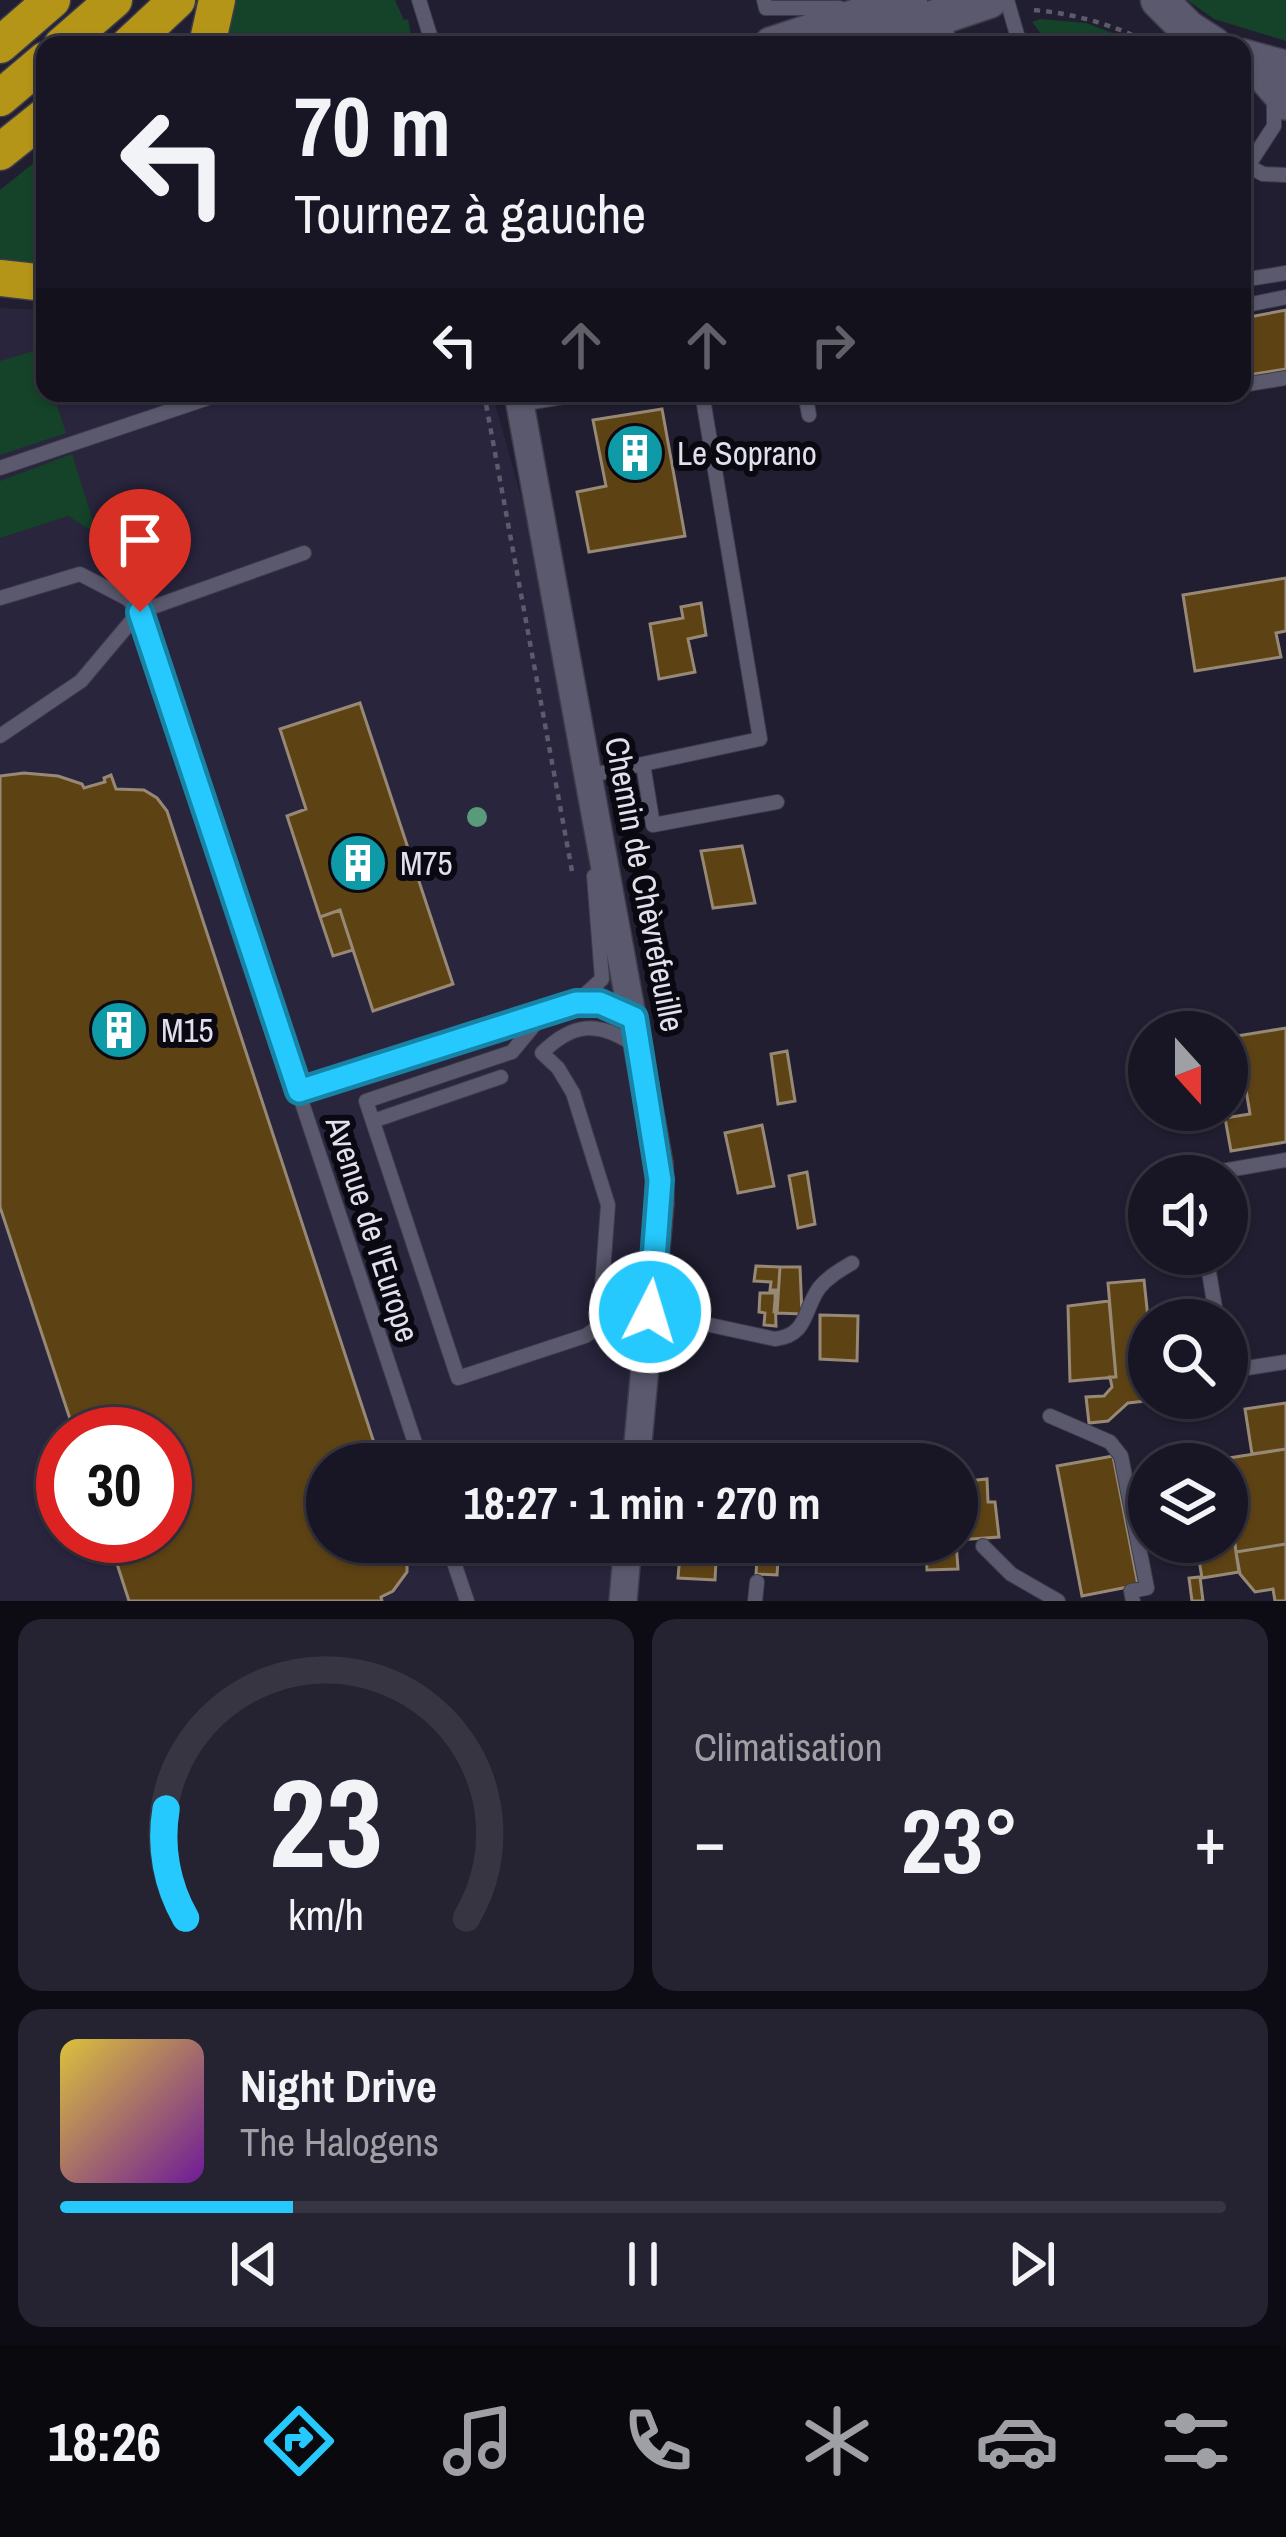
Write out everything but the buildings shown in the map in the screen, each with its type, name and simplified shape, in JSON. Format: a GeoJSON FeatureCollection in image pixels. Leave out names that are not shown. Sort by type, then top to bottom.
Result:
{"type":"FeatureCollection","features":[{"type":"Feature","properties":{"kind":"highway"},"geometry":{"type":"LineString","coordinates":[[0,45],[52,0]]}},
{"type":"Feature","properties":{"kind":"highway"},"geometry":{"type":"LineString","coordinates":[[72,36],[114,0]]}},
{"type":"Feature","properties":{"kind":"highway"},"geometry":{"type":"LineString","coordinates":[[139,36],[177,0]]}},
{"type":"Feature","properties":{"kind":"highway"},"geometry":{"type":"LineString","coordinates":[[209,36],[217,0]]}},
{"type":"Feature","properties":{"kind":"highway"},"geometry":{"type":"LineString","coordinates":[[0,98],[36,68]]}},
{"type":"Feature","properties":{"kind":"highway"},"geometry":{"type":"LineString","coordinates":[[0,152],[36,123]]}},
{"type":"Feature","properties":{"kind":"highway"},"geometry":{"type":"LineString","coordinates":[[0,278],[36,282]]}},
{"type":"Feature","properties":{"kind":"main road"},"geometry":{"type":"LineString","coordinates":[[831,36],[989,0]]}},
{"type":"Feature","properties":{"kind":"main road"},"geometry":{"type":"LineString","coordinates":[[1152,3],[1204,36]]}},
{"type":"Feature","properties":{"kind":"main road"},"geometry":{"type":"LineString","coordinates":[[876,36],[920,17]]}},
{"type":"Feature","properties":{"kind":"main road"},"geometry":{"type":"LineString","coordinates":[[1251,67],[1282,89]]}},
{"type":"Feature","properties":{"kind":"street","name":"Chemin de Chèvrefeuille"},"geometry":{"type":"LineString","coordinates":[[520,402],[660,1180],[638,1443]]}},
{"type":"Feature","properties":{"kind":"street"},"geometry":{"type":"LineString","coordinates":[[623,1601],[626,1563]]}},
{"type":"Feature","properties":{"kind":"lane"},"geometry":{"type":"LineString","coordinates":[[419,0],[431,36]]}},
{"type":"Feature","properties":{"kind":"lane"},"geometry":{"type":"LineString","coordinates":[[764,0],[766,8],[920,17]]}},
{"type":"Feature","properties":{"kind":"lane"},"geometry":{"type":"LineString","coordinates":[[1007,0],[1018,36]]}},
{"type":"Feature","properties":{"kind":"lane"},"geometry":{"type":"LineString","coordinates":[[1251,158],[1274,126],[1282,89]]}},
{"type":"Feature","properties":{"kind":"lane"},"geometry":{"type":"LineString","coordinates":[[1251,169],[1286,175]]}},
{"type":"Feature","properties":{"kind":"lane"},"geometry":{"type":"LineString","coordinates":[[1251,279],[1286,273]]}},
{"type":"Feature","properties":{"kind":"lane"},"geometry":{"type":"LineString","coordinates":[[1251,304],[1286,297]]}},
{"type":"Feature","properties":{"kind":"lane"},"geometry":{"type":"LineString","coordinates":[[1251,384],[1286,378]]}},
{"type":"Feature","properties":{"kind":"lane"},"geometry":{"type":"LineString","coordinates":[[0,468],[196,402]]}},
{"type":"Feature","properties":{"kind":"lane"},"geometry":{"type":"LineString","coordinates":[[576,1003],[596,988],[603,964],[586,776],[760,739],[704,402]]}},
{"type":"Feature","properties":{"kind":"lane"},"geometry":{"type":"LineString","coordinates":[[807,402],[809,415]]}},
{"type":"Feature","properties":{"kind":"lane"},"geometry":{"type":"LineString","coordinates":[[0,736],[81,681],[140,612],[304,553]]}},
{"type":"Feature","properties":{"kind":"lane"},"geometry":{"type":"LineString","coordinates":[[0,598],[80,574],[128,598],[140,612]]}},
{"type":"Feature","properties":{"kind":"lane","name":"Avenue de l'Europe"},"geometry":{"type":"LineString","coordinates":[[140,612],[415,1443]]}},
{"type":"Feature","properties":{"kind":"lane"},"geometry":{"type":"LineString","coordinates":[[643,764],[653,825],[777,802]]}},
{"type":"Feature","properties":{"kind":"lane"},"geometry":{"type":"LineString","coordinates":[[299,1091],[576,1003],[600,1003],[634,1018]]}},
{"type":"Feature","properties":{"kind":"lane"},"geometry":{"type":"LineString","coordinates":[[544,1012],[512,1052],[366,1101],[458,1378],[585,1336],[599,1327],[608,1204],[573,1094],[542,1052],[559,1036],[580,1026],[623,1037],[640,1049]]}},
{"type":"Feature","properties":{"kind":"lane"},"geometry":{"type":"LineString","coordinates":[[373,1121],[501,1077]]}},
{"type":"Feature","properties":{"kind":"lane"},"geometry":{"type":"LineString","coordinates":[[1248,1167],[1286,1160]]}},
{"type":"Feature","properties":{"kind":"lane"},"geometry":{"type":"LineString","coordinates":[[650,1312],[775,1339],[788,1337],[801,1329],[820,1287],[852,1263]]}},
{"type":"Feature","properties":{"kind":"lane"},"geometry":{"type":"LineString","coordinates":[[1248,1368],[1286,1362]]}},
{"type":"Feature","properties":{"kind":"lane"},"geometry":{"type":"LineString","coordinates":[[1050,1416],[1110,1442],[1121,1456],[1147,1588],[1131,1591],[1133,1601]]}},
{"type":"Feature","properties":{"kind":"lane"},"geometry":{"type":"LineString","coordinates":[[983,1546],[1011,1574],[1058,1601]]}},
{"type":"Feature","properties":{"kind":"lane"},"geometry":{"type":"LineString","coordinates":[[454,1563],[467,1601]]}},
{"type":"Feature","properties":{"kind":"lane"},"geometry":{"type":"LineString","coordinates":[[755,1601],[757,1582]]}},
{"type":"Feature","properties":{"kind":"path","name":"Chemin de Chèvrefeuille"},"geometry":{"type":"LineString","coordinates":[[486,402],[576,891]]}},
{"type":"Feature","properties":{"kind":"shaded area"},"geometry":{"type":"Polygon","coordinates":[[[0,308],[36,310],[36,402],[495,402],[575,688],[659,1163],[638,1443],[306,1443],[306,1563],[626,1563],[623,1601],[0,1601],[0,308]]]}},
{"type":"Feature","properties":{"kind":"green space"},"geometry":{"type":"Polygon","coordinates":[[[234,0],[395,0],[404,20],[408,19],[411,36],[226,36],[234,0]]]}},
{"type":"Feature","properties":{"kind":"green space"},"geometry":{"type":"Polygon","coordinates":[[[1187,0],[1286,0],[1286,41],[1214,19],[1187,0]]]}},
{"type":"Feature","properties":{"kind":"green space"},"geometry":{"type":"Polygon","coordinates":[[[1032,22],[1086,23],[1120,36],[1043,36],[1032,22]]]}},
{"type":"Feature","properties":{"kind":"green space"},"geometry":{"type":"Polygon","coordinates":[[[36,161],[36,263],[0,261],[0,190],[36,161]]]}},
{"type":"Feature","properties":{"kind":"green space"},"geometry":{"type":"Polygon","coordinates":[[[36,350],[36,402],[56,402],[66,433],[0,455],[0,361],[36,350]]]}},
{"type":"Feature","properties":{"kind":"green space"},"geometry":{"type":"Polygon","coordinates":[[[72,454],[97,534],[68,516],[0,538],[0,481],[72,454]]]}},
{"type":"Feature","properties":{"kind":"place","name":"Le Soprano"},"geometry":{"type":"Point","coordinates":[635,453]}},
{"type":"Feature","properties":{"kind":"place","name":"M75"},"geometry":{"type":"Point","coordinates":[358,863]}},
{"type":"Feature","properties":{"kind":"place","name":"M15"},"geometry":{"type":"Point","coordinates":[119,1030]}},
{"type":"Feature","properties":{"kind":"route"},"geometry":{"type":"LineString","coordinates":[[140,612],[299,1091],[576,1003],[600,1003],[634,1018],[660,1180],[650,1312]]}}]}
